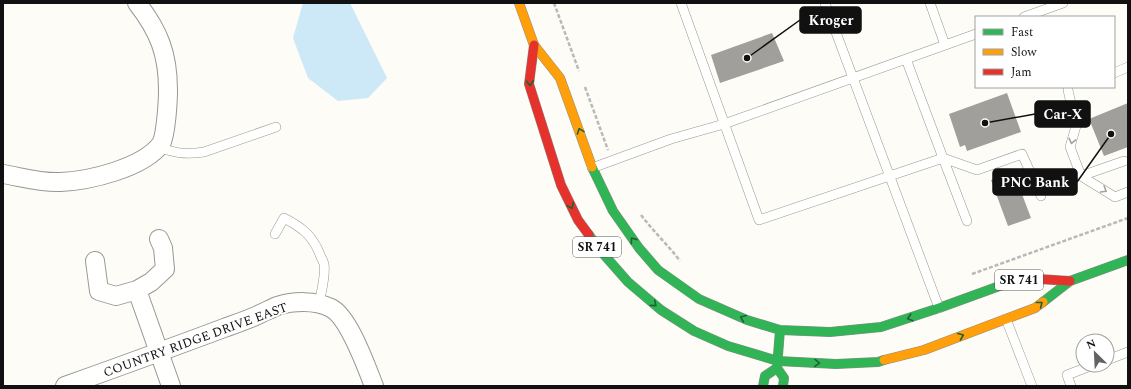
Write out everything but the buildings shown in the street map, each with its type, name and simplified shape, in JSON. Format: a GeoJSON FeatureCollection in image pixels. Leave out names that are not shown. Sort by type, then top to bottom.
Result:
{"type":"FeatureCollection","features":[{"type":"Feature","properties":{"kind":"main road","name":"SR 741"},"geometry":{"type":"LineString","coordinates":[[519,3],[534,44],[560,78],[592,168],[613,211],[639,248],[658,270],[699,299],[747,320],[780,330],[830,332],[880,327],[1023,278],[1070,281]]}},
{"type":"Feature","properties":{"kind":"main road","name":"SR 741"},"geometry":{"type":"LineString","coordinates":[[534,44],[529,84],[560,185],[578,220],[599,249],[628,282],[661,310],[694,331],[728,346],[777,364],[878,362],[924,350],[1035,308],[1070,281],[1128,260]]}},
{"type":"Feature","properties":{"kind":"main road"},"geometry":{"type":"LineString","coordinates":[[780,330],[777,364],[784,378],[783,386]]}},
{"type":"Feature","properties":{"kind":"main road"},"geometry":{"type":"LineString","coordinates":[[763,386],[765,376],[777,364]]}},
{"type":"Feature","properties":{"kind":"street"},"geometry":{"type":"LineString","coordinates":[[3,174],[59,182],[84,180],[121,170],[143,159],[162,143],[168,102],[168,76],[164,50],[154,26],[137,3]]}},
{"type":"Feature","properties":{"kind":"street"},"geometry":{"type":"LineString","coordinates":[[95,261],[99,291],[116,296],[137,290],[151,282],[164,269],[163,248],[159,239]]}},
{"type":"Feature","properties":{"kind":"street"},"geometry":{"type":"LineString","coordinates":[[137,290],[171,386]]}},
{"type":"Feature","properties":{"kind":"street","name":"COUNTRY RIDGE DRIVE EAST"},"geometry":{"type":"LineString","coordinates":[[65,386],[244,321],[278,306],[294,303],[307,303],[319,304],[331,308],[341,315],[348,326],[374,386]]}},
{"type":"Feature","properties":{"kind":"lane"},"geometry":{"type":"LineString","coordinates":[[681,3],[759,220],[942,158],[977,170],[1022,154],[1041,196]]}},
{"type":"Feature","properties":{"kind":"lane"},"geometry":{"type":"LineString","coordinates":[[825,3],[939,308]]}},
{"type":"Feature","properties":{"kind":"lane"},"geometry":{"type":"LineString","coordinates":[[930,3],[945,45]]}},
{"type":"Feature","properties":{"kind":"lane"},"geometry":{"type":"LineString","coordinates":[[1038,15],[1063,3]]}},
{"type":"Feature","properties":{"kind":"lane"},"geometry":{"type":"LineString","coordinates":[[592,168],[671,139],[724,124],[975,34]]}},
{"type":"Feature","properties":{"kind":"lane"},"geometry":{"type":"LineString","coordinates":[[906,59],[967,222]]}},
{"type":"Feature","properties":{"kind":"lane"},"geometry":{"type":"LineString","coordinates":[[1115,73],[1128,67]]}},
{"type":"Feature","properties":{"kind":"lane"},"geometry":{"type":"LineString","coordinates":[[1070,88],[1076,126],[1070,147],[1081,176],[1115,197],[1128,192]]}},
{"type":"Feature","properties":{"kind":"lane"},"geometry":{"type":"LineString","coordinates":[[157,147],[186,154],[204,152],[276,127]]}},
{"type":"Feature","properties":{"kind":"lane"},"geometry":{"type":"LineString","coordinates":[[1081,176],[1124,161]]}},
{"type":"Feature","properties":{"kind":"lane"},"geometry":{"type":"LineString","coordinates":[[275,234],[284,218],[299,226],[315,243],[324,264],[324,280],[319,304]]}},
{"type":"Feature","properties":{"kind":"lane"},"geometry":{"type":"LineString","coordinates":[[1006,319],[1032,386]]}},
{"type":"Feature","properties":{"kind":"lane"},"geometry":{"type":"LineString","coordinates":[[1115,357],[1128,352]]}},
{"type":"Feature","properties":{"kind":"lane"},"geometry":{"type":"LineString","coordinates":[[1071,386],[1067,375],[1075,372]]}},
{"type":"Feature","properties":{"kind":"path"},"geometry":{"type":"LineString","coordinates":[[554,3],[582,78]]}},
{"type":"Feature","properties":{"kind":"path"},"geometry":{"type":"LineString","coordinates":[[584,85],[612,160]]}},
{"type":"Feature","properties":{"kind":"path"},"geometry":{"type":"LineString","coordinates":[[640,213],[684,266]]}},
{"type":"Feature","properties":{"kind":"path"},"geometry":{"type":"LineString","coordinates":[[967,276],[1128,218]]}},
{"type":"Feature","properties":{"kind":"water"},"geometry":{"type":"Polygon","coordinates":[[[303,3],[350,3],[387,78],[368,98],[338,101],[308,78],[293,38],[303,3]]]}},
{"type":"Feature","properties":{"kind":"traffic: fast"},"geometry":{"type":"LineString","coordinates":[[592,167],[613,211],[639,248],[658,270],[699,299],[747,320],[780,330],[830,332],[881,327],[1005,284]]}},
{"type":"Feature","properties":{"kind":"traffic: fast"},"geometry":{"type":"LineString","coordinates":[[589,235],[599,249],[628,282],[661,310],[694,331],[728,346],[778,361],[836,364],[878,362],[884,360]]}},
{"type":"Feature","properties":{"kind":"traffic: fast"},"geometry":{"type":"LineString","coordinates":[[1043,302],[1070,281],[1128,260]]}},
{"type":"Feature","properties":{"kind":"traffic: fast"},"geometry":{"type":"LineString","coordinates":[[780,330],[777,368],[784,378],[783,386]]}},
{"type":"Feature","properties":{"kind":"traffic: fast"},"geometry":{"type":"LineString","coordinates":[[763,386],[765,376],[777,368]]}},
{"type":"Feature","properties":{"kind":"traffic: slow"},"geometry":{"type":"LineString","coordinates":[[519,3],[534,45],[560,78],[592,167]]}},
{"type":"Feature","properties":{"kind":"traffic: slow"},"geometry":{"type":"LineString","coordinates":[[884,360],[924,350],[1035,308],[1043,302]]}},
{"type":"Feature","properties":{"kind":"traffic: jam"},"geometry":{"type":"LineString","coordinates":[[534,45],[529,84],[561,185],[578,220],[589,235]]}},
{"type":"Feature","properties":{"kind":"traffic: jam"},"geometry":{"type":"LineString","coordinates":[[1005,284],[1023,278],[1070,281]]}},
{"type":"Feature","properties":{"kind":"place","name":"Kroger"},"geometry":{"type":"Point","coordinates":[747,58]}},
{"type":"Feature","properties":{"kind":"place","name":"Car-X"},"geometry":{"type":"Point","coordinates":[985,123]}},
{"type":"Feature","properties":{"kind":"place","name":"PNC Bank"},"geometry":{"type":"Point","coordinates":[1111,134]}}]}
